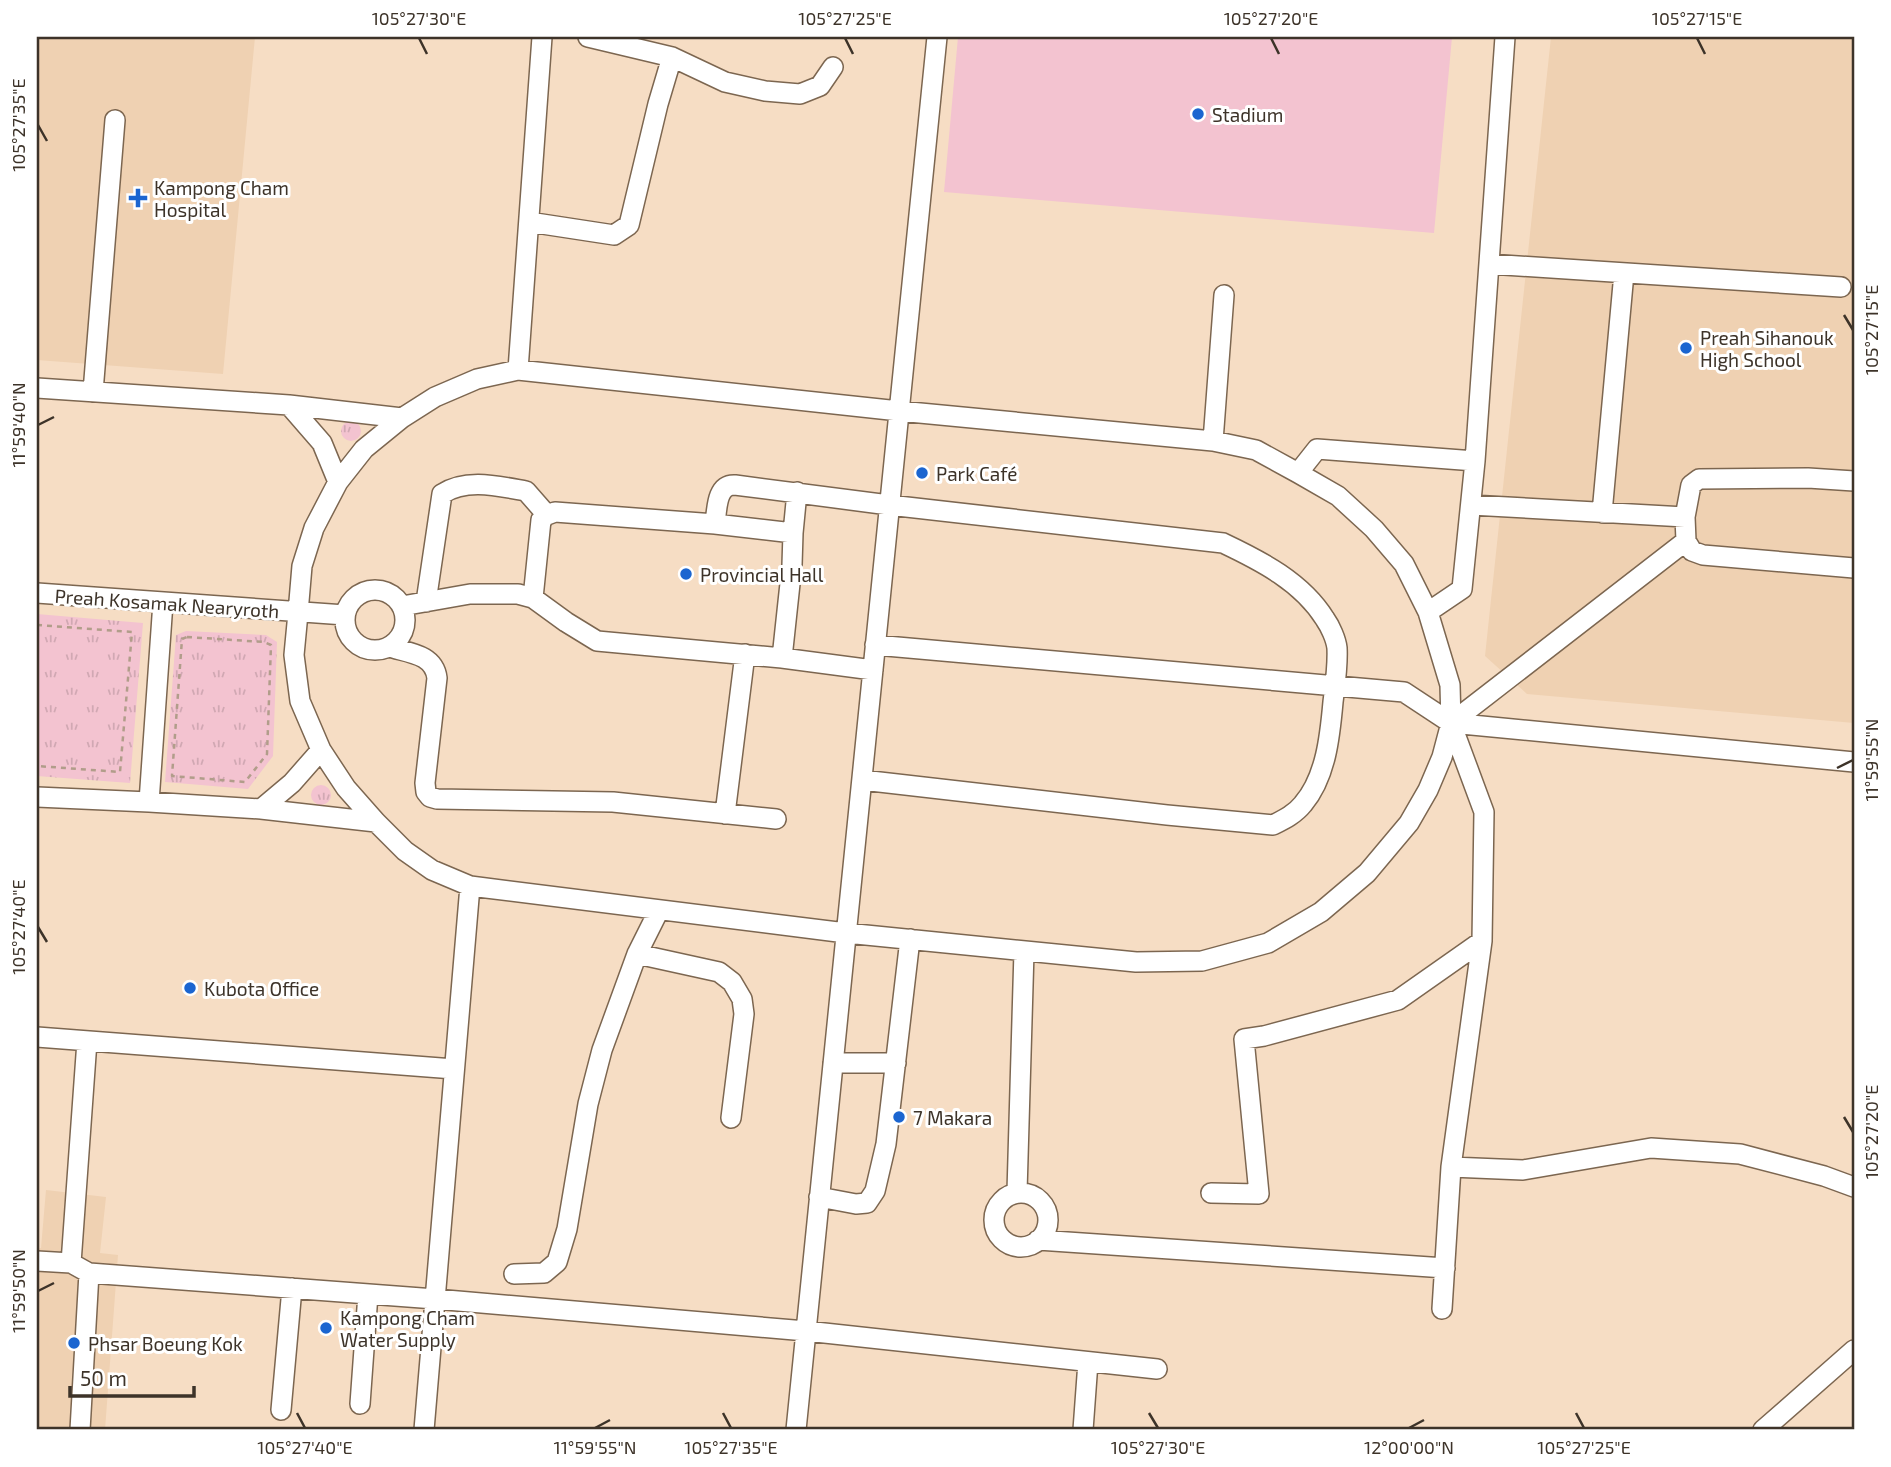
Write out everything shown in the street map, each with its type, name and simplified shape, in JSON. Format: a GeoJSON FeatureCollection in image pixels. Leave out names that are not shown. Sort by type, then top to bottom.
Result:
{"type":"FeatureCollection","features":[{"type":"Feature","properties":{"kind":"street"},"geometry":{"type":"LineString","coordinates":[[518,370],[542,37]]}},
{"type":"Feature","properties":{"kind":"street"},"geometry":{"type":"LineString","coordinates":[[796,1430],[937,37]]}},
{"type":"Feature","properties":{"kind":"street"},"geometry":{"type":"LineString","coordinates":[[1428,612],[1462,589],[1475,461],[1505,37]]}},
{"type":"Feature","properties":{"kind":"street"},"geometry":{"type":"LineString","coordinates":[[600,38],[672,57],[725,82],[765,90],[800,94],[820,86],[833,67]]}},
{"type":"Feature","properties":{"kind":"street"},"geometry":{"type":"LineString","coordinates":[[529,222],[614,235],[629,225],[672,57]]}},
{"type":"Feature","properties":{"kind":"street"},"geometry":{"type":"LineString","coordinates":[[93,392],[115,120]]}},
{"type":"Feature","properties":{"kind":"street"},"geometry":{"type":"LineString","coordinates":[[1489,264],[1841,287]]}},
{"type":"Feature","properties":{"kind":"street"},"geometry":{"type":"LineString","coordinates":[[1602,513],[1624,273]]}},
{"type":"Feature","properties":{"kind":"street"},"geometry":{"type":"LineString","coordinates":[[1213,440],[1224,295]]}},
{"type":"Feature","properties":{"kind":"street"},"geometry":{"type":"LineString","coordinates":[[518,370],[899,411],[1213,440],[1256,450],[1338,496],[1374,529],[1404,564],[1428,612],[1450,685],[1451,723],[1429,790],[1409,823],[1367,873],[1321,912],[1268,943],[1202,961],[1136,962],[846,933],[470,886],[432,870],[405,851],[346,788],[321,750],[300,701],[294,655],[302,566],[310,540],[338,482],[364,449],[401,418],[435,397],[477,379],[518,370]]}},
{"type":"Feature","properties":{"kind":"street"},"geometry":{"type":"LineString","coordinates":[[37,388],[289,405],[401,418]]}},
{"type":"Feature","properties":{"kind":"street"},"geometry":{"type":"LineString","coordinates":[[289,405],[322,443],[338,482]]}},
{"type":"Feature","properties":{"kind":"street"},"geometry":{"type":"LineString","coordinates":[[1298,473],[1317,449],[1475,461]]}},
{"type":"Feature","properties":{"kind":"street"},"geometry":{"type":"LineString","coordinates":[[1854,481],[1808,478],[1699,479],[1691,485],[1685,517],[1686,541],[1692,551],[1703,555],[1854,568]]}},
{"type":"Feature","properties":{"kind":"street"},"geometry":{"type":"LineString","coordinates":[[426,602],[442,495],[453,487],[471,484],[526,491],[547,515]]}},
{"type":"Feature","properties":{"kind":"street"},"geometry":{"type":"LineString","coordinates":[[715,524],[720,495],[728,485],[1223,543],[1281,574],[1310,598],[1326,620],[1337,645],[1329,740],[1322,771],[1305,803],[1289,818],[1273,825],[862,780]]}},
{"type":"Feature","properties":{"kind":"street"},"geometry":{"type":"LineString","coordinates":[[782,658],[797,492]]}},
{"type":"Feature","properties":{"kind":"street"},"geometry":{"type":"LineString","coordinates":[[1471,505],[1685,517]]}},
{"type":"Feature","properties":{"kind":"street"},"geometry":{"type":"LineString","coordinates":[[533,598],[541,520],[555,512],[715,524],[793,533]]}},
{"type":"Feature","properties":{"kind":"street"},"geometry":{"type":"LineString","coordinates":[[1451,723],[1686,541]]}},
{"type":"Feature","properties":{"kind":"street"},"geometry":{"type":"LineString","coordinates":[[380,590],[397,598],[402,606],[405,624],[397,641],[389,647],[370,650],[361,647],[348,634],[345,615],[348,606],[361,593],[380,590]]}},
{"type":"Feature","properties":{"kind":"street","name":"Preah Kosamak Nearyroth"},"geometry":{"type":"LineString","coordinates":[[37,593],[345,615]]}},
{"type":"Feature","properties":{"kind":"street"},"geometry":{"type":"LineString","coordinates":[[402,606],[470,594],[518,594],[533,598],[597,641],[745,654],[873,670]]}},
{"type":"Feature","properties":{"kind":"street"},"geometry":{"type":"LineString","coordinates":[[149,802],[163,602]]}},
{"type":"Feature","properties":{"kind":"street"},"geometry":{"type":"LineString","coordinates":[[875,645],[1404,692],[1451,723],[1854,762]]}},
{"type":"Feature","properties":{"kind":"street"},"geometry":{"type":"LineString","coordinates":[[389,647],[428,659],[436,670],[425,783],[430,797],[613,802],[776,820]]}},
{"type":"Feature","properties":{"kind":"street"},"geometry":{"type":"LineString","coordinates":[[725,814],[745,654]]}},
{"type":"Feature","properties":{"kind":"street"},"geometry":{"type":"LineString","coordinates":[[1442,1309],[1451,1167],[1482,941],[1484,812],[1451,723]]}},
{"type":"Feature","properties":{"kind":"street"},"geometry":{"type":"LineString","coordinates":[[261,809],[292,783],[321,750]]}},
{"type":"Feature","properties":{"kind":"street"},"geometry":{"type":"LineString","coordinates":[[37,797],[261,809],[376,822]]}},
{"type":"Feature","properties":{"kind":"street"},"geometry":{"type":"LineString","coordinates":[[424,1430],[470,886]]}},
{"type":"Feature","properties":{"kind":"street"},"geometry":{"type":"LineString","coordinates":[[514,1274],[544,1273],[557,1262],[566,1229],[588,1104],[602,1050],[637,954],[659,910]]}},
{"type":"Feature","properties":{"kind":"street"},"geometry":{"type":"LineString","coordinates":[[820,1197],[856,1204],[867,1203],[875,1191],[887,1144],[910,939]]}},
{"type":"Feature","properties":{"kind":"street"},"geometry":{"type":"LineString","coordinates":[[1211,1193],[1259,1194],[1244,1039],[1398,1000],[1482,941]]}},
{"type":"Feature","properties":{"kind":"street"},"geometry":{"type":"LineString","coordinates":[[1017,1192],[1024,951]]}},
{"type":"Feature","properties":{"kind":"street"},"geometry":{"type":"LineString","coordinates":[[637,954],[719,972],[732,982],[742,999],[744,1014],[731,1118]]}},
{"type":"Feature","properties":{"kind":"street"},"geometry":{"type":"LineString","coordinates":[[38,1042],[88,1041],[454,1069]]}},
{"type":"Feature","properties":{"kind":"street"},"geometry":{"type":"LineString","coordinates":[[80,1430],[80,1268],[88,1041]]}},
{"type":"Feature","properties":{"kind":"street"},"geometry":{"type":"LineString","coordinates":[[833,1063],[896,1063]]}},
{"type":"Feature","properties":{"kind":"street"},"geometry":{"type":"LineString","coordinates":[[1451,1167],[1523,1170],[1651,1147],[1740,1154],[1824,1176],[1854,1187]]}},
{"type":"Feature","properties":{"kind":"street"},"geometry":{"type":"LineString","coordinates":[[1017,1192],[1038,1198],[1047,1210],[1049,1224],[1045,1235],[1032,1245],[1013,1247],[1001,1240],[993,1226],[995,1210],[1005,1197],[1017,1192]]}},
{"type":"Feature","properties":{"kind":"street"},"geometry":{"type":"LineString","coordinates":[[1038,1240],[1445,1268]]}},
{"type":"Feature","properties":{"kind":"street"},"geometry":{"type":"LineString","coordinates":[[37,1261],[80,1268],[292,1288],[806,1331],[1157,1369]]}},
{"type":"Feature","properties":{"kind":"street"},"geometry":{"type":"LineString","coordinates":[[281,1410],[292,1288]]}},
{"type":"Feature","properties":{"kind":"street"},"geometry":{"type":"LineString","coordinates":[[359,1404],[368,1294]]}},
{"type":"Feature","properties":{"kind":"street"},"geometry":{"type":"LineString","coordinates":[[1763,1430],[1854,1350]]}},
{"type":"Feature","properties":{"kind":"street"},"geometry":{"type":"LineString","coordinates":[[1083,1430],[1088,1362]]}},
{"type":"Feature","properties":{"kind":"path"},"geometry":{"type":"LineString","coordinates":[[37,625],[132,632],[120,772],[37,766]]}},
{"type":"Feature","properties":{"kind":"path"},"geometry":{"type":"LineString","coordinates":[[187,637],[264,642],[271,645],[267,754],[245,782],[172,776],[182,639],[187,637]]}},
{"type":"Feature","properties":{"kind":"shaded area","name":"Kampong Cham Hospital"},"geometry":{"type":"Polygon","coordinates":[[[37,37],[255,37],[223,374],[37,360],[37,37]]]}},
{"type":"Feature","properties":{"kind":"shaded area","name":"Preah Sihanouk High School"},"geometry":{"type":"Polygon","coordinates":[[[1551,37],[1854,39],[1854,723],[1527,694],[1485,656],[1551,37]]]}},
{"type":"Feature","properties":{"kind":"shaded area","name":"Phsar Boeung Kok"},"geometry":{"type":"Polygon","coordinates":[[[46,1190],[106,1197],[100,1253],[118,1255],[105,1430],[37,1430],[37,1249],[41,1248],[46,1190]]]}},
{"type":"Feature","properties":{"kind":"green space","name":"Stadium"},"geometry":{"type":"Polygon","coordinates":[[[958,37],[1452,37],[1434,233],[944,192],[958,37]]]}},
{"type":"Feature","properties":{"kind":"green space"},"geometry":{"type":"Polygon","coordinates":[[[351,421],[358,424],[361,431],[358,438],[351,441],[344,438],[341,431],[344,424],[351,421]]]}},
{"type":"Feature","properties":{"kind":"green space"},"geometry":{"type":"Polygon","coordinates":[[[37,614],[143,623],[130,783],[37,776],[37,614]]]}},
{"type":"Feature","properties":{"kind":"green space"},"geometry":{"type":"Polygon","coordinates":[[[186,631],[266,635],[277,642],[273,756],[248,789],[165,782],[176,635],[186,631]]]}},
{"type":"Feature","properties":{"kind":"green space"},"geometry":{"type":"Polygon","coordinates":[[[321,785],[328,788],[331,795],[328,802],[321,805],[314,802],[311,795],[314,788],[321,785]]]}},
{"type":"Feature","properties":{"kind":"place","name":"Stadium"},"geometry":{"type":"Point","coordinates":[1198,114]}},
{"type":"Feature","properties":{"kind":"place","name":"Kampong Cham Hospital"},"geometry":{"type":"Point","coordinates":[138,198]}},
{"type":"Feature","properties":{"kind":"place","name":"Preah Sihanouk High School"},"geometry":{"type":"Point","coordinates":[1686,348]}},
{"type":"Feature","properties":{"kind":"place","name":"Park Café"},"geometry":{"type":"Point","coordinates":[922,473]}},
{"type":"Feature","properties":{"kind":"place","name":"Provincial Hall"},"geometry":{"type":"Point","coordinates":[686,574]}},
{"type":"Feature","properties":{"kind":"place","name":"Kubota Office"},"geometry":{"type":"Point","coordinates":[190,988]}},
{"type":"Feature","properties":{"kind":"place","name":"7 Makara"},"geometry":{"type":"Point","coordinates":[899,1117]}},
{"type":"Feature","properties":{"kind":"place","name":"Kampong Cham Water Supply"},"geometry":{"type":"Point","coordinates":[326,1328]}},
{"type":"Feature","properties":{"kind":"place","name":"Phsar Boeung Kok"},"geometry":{"type":"Point","coordinates":[74,1343]}}]}
